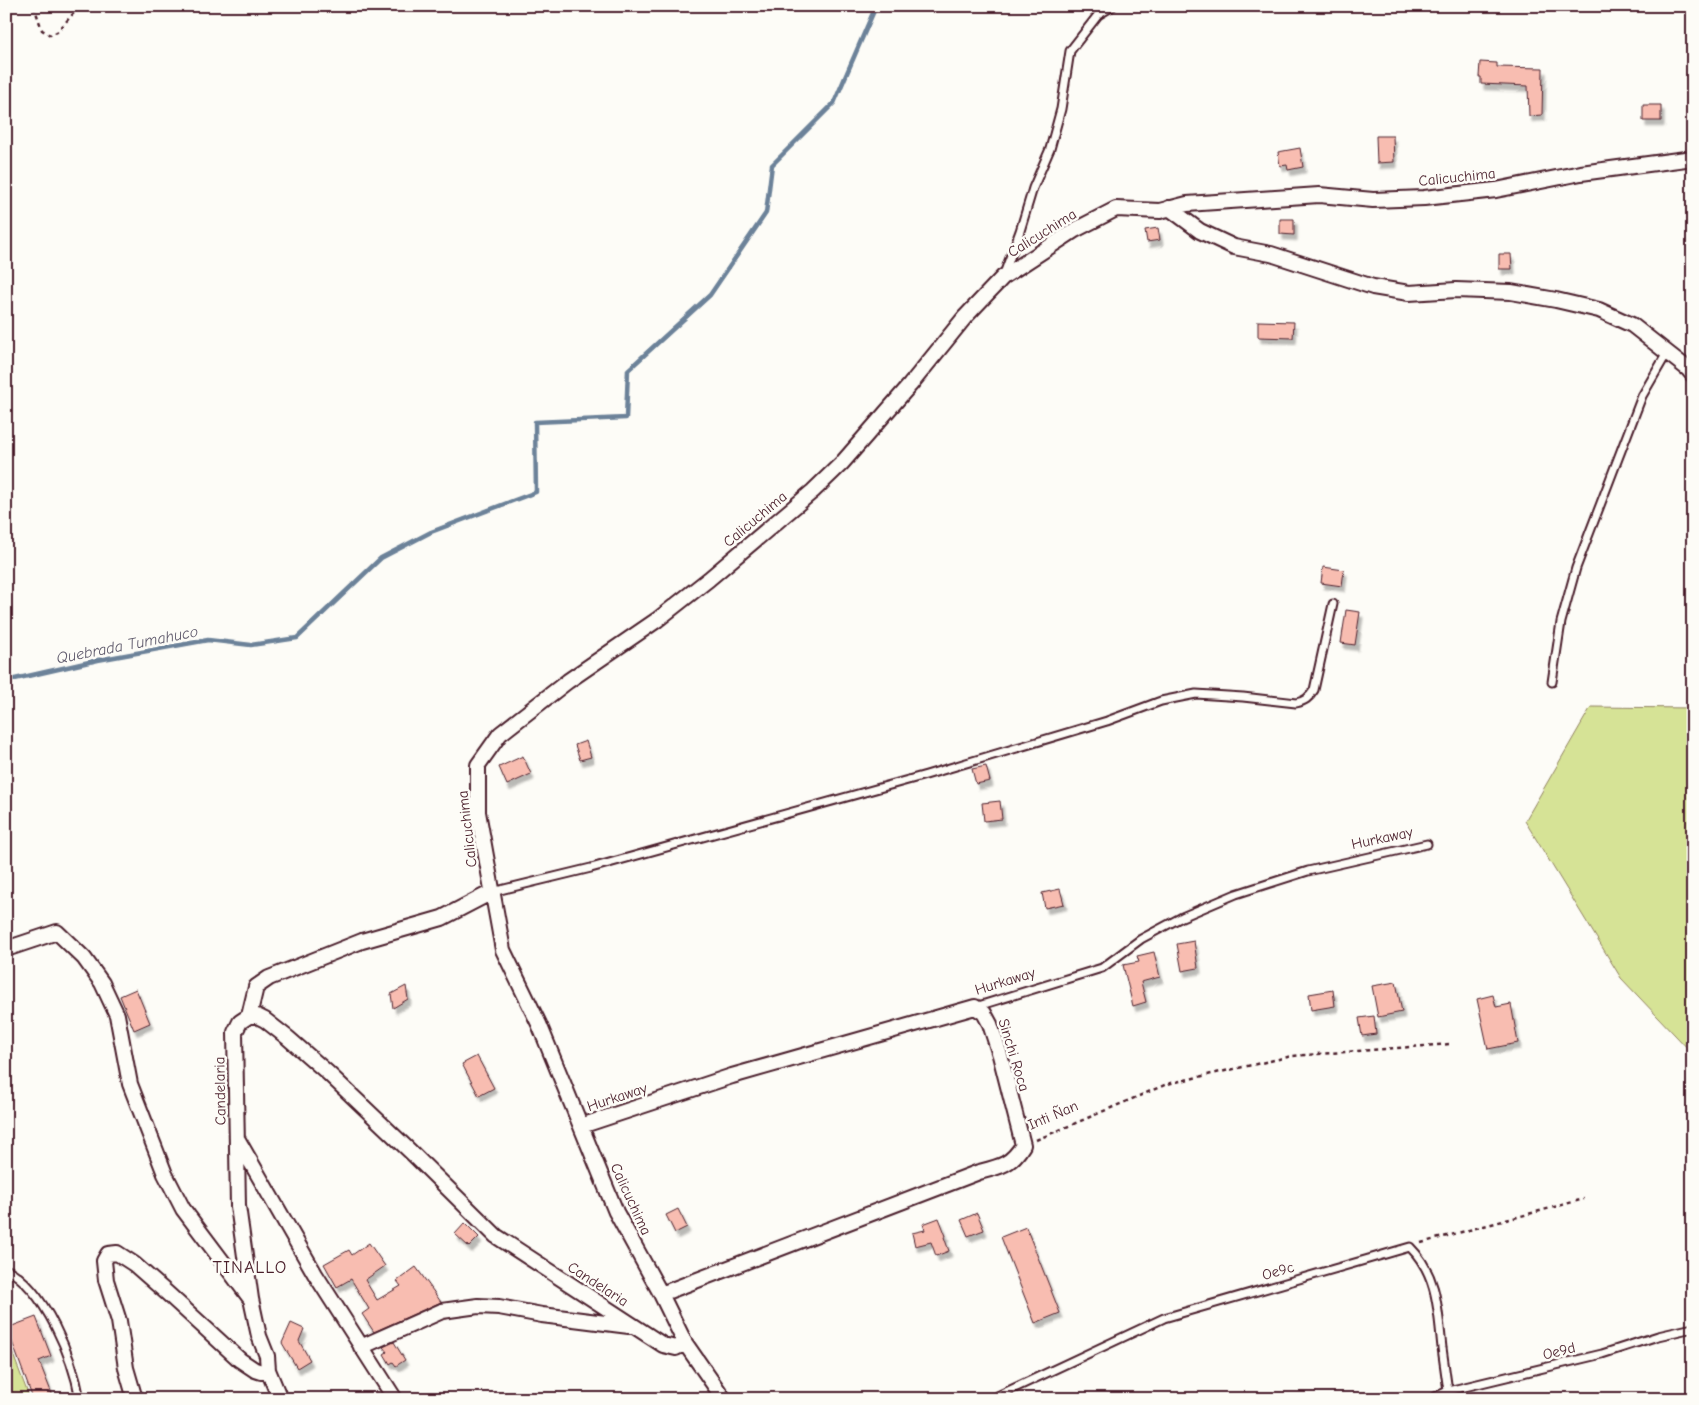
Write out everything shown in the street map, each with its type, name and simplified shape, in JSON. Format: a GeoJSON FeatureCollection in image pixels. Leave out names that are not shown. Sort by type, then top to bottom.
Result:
{"type":"FeatureCollection","features":[{"type":"Feature","properties":{"kind":"street","name":"Calicuchima"},"geometry":{"type":"LineString","coordinates":[[724,1399],[685,1343],[661,1294],[616,1212],[538,1024],[503,950],[478,812],[478,766],[500,734],[568,681],[656,620],[694,591],[812,491],[842,463],[910,385],[965,317],[1003,277],[1075,230],[1116,210],[1160,210],[1187,204],[1319,195],[1373,200],[1424,198],[1496,190],[1581,173],[1693,158]]}},
{"type":"Feature","properties":{"kind":"street"},"geometry":{"type":"LineString","coordinates":[[1168,208],[1200,231],[1234,247],[1271,254],[1373,287],[1409,293],[1456,290],[1511,292],[1599,310],[1632,325],[1688,369],[1693,376]]}},
{"type":"Feature","properties":{"kind":"street"},"geometry":{"type":"LineString","coordinates":[[249,1016],[256,988],[269,978],[362,942],[442,918],[492,892]]}},
{"type":"Feature","properties":{"kind":"street"},"geometry":{"type":"LineString","coordinates":[[6,949],[57,932],[89,964],[102,983],[117,1015],[130,1084],[165,1174],[183,1209],[251,1299]]}},
{"type":"Feature","properties":{"kind":"street","name":"Hurkaway"},"geometry":{"type":"LineString","coordinates":[[581,1126],[732,1076],[975,1007]]}},
{"type":"Feature","properties":{"kind":"street","name":"Sinchi Roca"},"geometry":{"type":"LineString","coordinates":[[975,1007],[984,1014],[990,1024],[1023,1145]]}},
{"type":"Feature","properties":{"kind":"street","name":"Candelaria"},"geometry":{"type":"LineString","coordinates":[[280,1399],[268,1370],[267,1356],[259,1336],[251,1299],[238,1206],[235,1032],[240,1022],[249,1016],[257,1016],[265,1020],[328,1073],[496,1236],[662,1345],[676,1348],[685,1343]]}},
{"type":"Feature","properties":{"kind":"street"},"geometry":{"type":"LineString","coordinates":[[238,1139],[315,1274],[395,1399]]}},
{"type":"Feature","properties":{"kind":"street","name":"Inti Ñan"},"geometry":{"type":"LineString","coordinates":[[661,1294],[979,1172],[1004,1166],[1017,1156],[1023,1145]]}},
{"type":"Feature","properties":{"kind":"street"},"geometry":{"type":"LineString","coordinates":[[135,1399],[126,1368],[119,1321],[106,1280],[104,1261],[108,1254],[117,1252],[134,1264],[240,1360],[255,1370],[261,1372],[268,1370]]}},
{"type":"Feature","properties":{"kind":"street"},"geometry":{"type":"LineString","coordinates":[[361,1347],[442,1311],[478,1306],[499,1307],[542,1315],[635,1327]]}},
{"type":"Feature","properties":{"kind":"lane"},"geometry":{"type":"LineString","coordinates":[[1003,277],[1033,188],[1052,141],[1061,109],[1070,51],[1098,15],[1113,6]]}},
{"type":"Feature","properties":{"kind":"lane"},"geometry":{"type":"LineString","coordinates":[[1552,682],[1561,622],[1576,568],[1642,396],[1667,353]]}},
{"type":"Feature","properties":{"kind":"lane"},"geometry":{"type":"LineString","coordinates":[[492,892],[591,868],[926,776],[1107,721],[1161,701],[1196,694],[1296,703],[1305,701],[1314,690],[1333,604]]}},
{"type":"Feature","properties":{"kind":"lane","name":"Hurkaway"},"geometry":{"type":"LineString","coordinates":[[975,1007],[1102,968],[1141,939],[1182,917],[1236,894],[1308,871],[1427,844]]}},
{"type":"Feature","properties":{"kind":"lane"},"geometry":{"type":"LineString","coordinates":[[1410,1246],[1419,1256],[1428,1272],[1439,1306],[1448,1391]]}},
{"type":"Feature","properties":{"kind":"lane","name":"Oe9c"},"geometry":{"type":"LineString","coordinates":[[991,1399],[1164,1318],[1410,1246]]}},
{"type":"Feature","properties":{"kind":"lane"},"geometry":{"type":"LineString","coordinates":[[6,1269],[29,1288],[46,1311],[62,1339],[73,1369],[80,1399]]}},
{"type":"Feature","properties":{"kind":"lane","name":"Oe9d"},"geometry":{"type":"LineString","coordinates":[[1431,1399],[1448,1391],[1593,1356],[1658,1336],[1693,1328]]}},
{"type":"Feature","properties":{"kind":"path"},"geometry":{"type":"LineString","coordinates":[[34,6],[42,30],[50,35],[57,32],[80,6]]}},
{"type":"Feature","properties":{"kind":"path","name":"Inti Ñan"},"geometry":{"type":"LineString","coordinates":[[1023,1145],[1167,1084],[1292,1056],[1450,1044]]}},
{"type":"Feature","properties":{"kind":"path"},"geometry":{"type":"LineString","coordinates":[[1410,1246],[1584,1199]]}},
{"type":"Feature","properties":{"kind":"green space"},"geometry":{"type":"Polygon","coordinates":[[[1591,707],[1693,708],[1693,1054],[1621,978],[1525,821],[1591,707]]]}},
{"type":"Feature","properties":{"kind":"green space"},"geometry":{"type":"Polygon","coordinates":[[[6,1336],[30,1399],[6,1399],[6,1336]]]}},
{"type":"Feature","properties":{"kind":"building"},"geometry":{"type":"Polygon","coordinates":[[[1480,62],[1497,63],[1497,67],[1543,68],[1542,115],[1529,116],[1528,86],[1481,84],[1481,77],[1479,77],[1480,62]]]}},
{"type":"Feature","properties":{"kind":"building"},"geometry":{"type":"Polygon","coordinates":[[[1643,105],[1661,105],[1661,121],[1643,121],[1643,105]]]}},
{"type":"Feature","properties":{"kind":"building"},"geometry":{"type":"Polygon","coordinates":[[[1376,136],[1393,136],[1394,162],[1377,163],[1376,136]]]}},
{"type":"Feature","properties":{"kind":"building"},"geometry":{"type":"Polygon","coordinates":[[[1300,148],[1303,167],[1288,170],[1287,165],[1280,166],[1278,152],[1300,148]]]}},
{"type":"Feature","properties":{"kind":"building"},"geometry":{"type":"Polygon","coordinates":[[[1280,219],[1294,219],[1294,235],[1280,234],[1280,219]]]}},
{"type":"Feature","properties":{"kind":"building"},"geometry":{"type":"Polygon","coordinates":[[[1158,228],[1160,240],[1147,242],[1145,230],[1158,228]]]}},
{"type":"Feature","properties":{"kind":"building"},"geometry":{"type":"Polygon","coordinates":[[[1499,254],[1511,254],[1512,269],[1499,269],[1499,254]]]}},
{"type":"Feature","properties":{"kind":"building"},"geometry":{"type":"Polygon","coordinates":[[[1258,321],[1294,322],[1293,338],[1258,337],[1258,321]]]}},
{"type":"Feature","properties":{"kind":"building"},"geometry":{"type":"Polygon","coordinates":[[[1323,567],[1344,570],[1342,586],[1321,583],[1323,567]]]}},
{"type":"Feature","properties":{"kind":"building"},"geometry":{"type":"Polygon","coordinates":[[[1346,610],[1360,612],[1355,645],[1341,643],[1346,610]]]}},
{"type":"Feature","properties":{"kind":"building"},"geometry":{"type":"Polygon","coordinates":[[[586,741],[591,757],[580,760],[575,745],[586,741]]]}},
{"type":"Feature","properties":{"kind":"building"},"geometry":{"type":"Polygon","coordinates":[[[523,756],[531,774],[507,785],[499,767],[523,756]]]}},
{"type":"Feature","properties":{"kind":"building"},"geometry":{"type":"Polygon","coordinates":[[[986,766],[990,781],[976,784],[972,769],[986,766]]]}},
{"type":"Feature","properties":{"kind":"building"},"geometry":{"type":"Polygon","coordinates":[[[1000,801],[1002,819],[984,821],[982,803],[1000,801]]]}},
{"type":"Feature","properties":{"kind":"building"},"geometry":{"type":"Polygon","coordinates":[[[1060,889],[1064,904],[1045,908],[1042,893],[1060,889]]]}},
{"type":"Feature","properties":{"kind":"building"},"geometry":{"type":"Polygon","coordinates":[[[1194,941],[1198,968],[1182,971],[1177,944],[1194,941]]]}},
{"type":"Feature","properties":{"kind":"building"},"geometry":{"type":"Polygon","coordinates":[[[1154,952],[1160,977],[1141,982],[1146,1002],[1133,1006],[1123,965],[1139,962],[1137,956],[1154,952]]]}},
{"type":"Feature","properties":{"kind":"building"},"geometry":{"type":"Polygon","coordinates":[[[1396,982],[1402,1012],[1378,1017],[1372,986],[1396,982]]]}},
{"type":"Feature","properties":{"kind":"building"},"geometry":{"type":"Polygon","coordinates":[[[406,986],[408,999],[393,1008],[391,994],[406,986]]]}},
{"type":"Feature","properties":{"kind":"building"},"geometry":{"type":"Polygon","coordinates":[[[136,989],[150,1023],[134,1030],[120,996],[136,989]]]}},
{"type":"Feature","properties":{"kind":"building"},"geometry":{"type":"Polygon","coordinates":[[[1333,990],[1335,1006],[1311,1010],[1309,994],[1333,990]]]}},
{"type":"Feature","properties":{"kind":"building"},"geometry":{"type":"Polygon","coordinates":[[[1493,995],[1496,1007],[1511,1004],[1518,1043],[1488,1049],[1477,999],[1493,995]]]}},
{"type":"Feature","properties":{"kind":"building"},"geometry":{"type":"Polygon","coordinates":[[[1374,1016],[1376,1034],[1362,1036],[1359,1018],[1374,1016]]]}},
{"type":"Feature","properties":{"kind":"building"},"geometry":{"type":"Polygon","coordinates":[[[477,1056],[494,1088],[479,1096],[462,1064],[477,1056]]]}},
{"type":"Feature","properties":{"kind":"building"},"geometry":{"type":"Polygon","coordinates":[[[678,1209],[687,1227],[675,1233],[666,1215],[678,1209]]]}},
{"type":"Feature","properties":{"kind":"building"},"geometry":{"type":"Polygon","coordinates":[[[977,1213],[984,1230],[968,1236],[961,1220],[977,1213]]]}},
{"type":"Feature","properties":{"kind":"building"},"geometry":{"type":"Polygon","coordinates":[[[939,1218],[949,1251],[936,1256],[931,1242],[915,1246],[912,1233],[925,1230],[923,1224],[939,1218]]]}},
{"type":"Feature","properties":{"kind":"building"},"geometry":{"type":"Polygon","coordinates":[[[465,1223],[479,1237],[469,1247],[455,1234],[465,1223]]]}},
{"type":"Feature","properties":{"kind":"building"},"geometry":{"type":"Polygon","coordinates":[[[1026,1227],[1060,1313],[1035,1323],[1001,1237],[1026,1227]]]}},
{"type":"Feature","properties":{"kind":"building"},"geometry":{"type":"Polygon","coordinates":[[[369,1243],[385,1266],[365,1280],[377,1300],[401,1286],[397,1281],[416,1267],[441,1302],[374,1332],[362,1314],[369,1309],[351,1279],[337,1287],[324,1264],[349,1250],[352,1255],[369,1243]]]}},
{"type":"Feature","properties":{"kind":"building"},"geometry":{"type":"Polygon","coordinates":[[[36,1317],[51,1356],[39,1361],[54,1399],[33,1399],[7,1328],[36,1317]]]}},
{"type":"Feature","properties":{"kind":"building"},"geometry":{"type":"Polygon","coordinates":[[[291,1323],[304,1329],[299,1341],[310,1360],[297,1368],[282,1343],[291,1323]]]}},
{"type":"Feature","properties":{"kind":"building"},"geometry":{"type":"Polygon","coordinates":[[[394,1342],[405,1360],[396,1366],[393,1362],[390,1364],[384,1354],[387,1352],[383,1347],[394,1342]]]}},
{"type":"Feature","properties":{"kind":"waterway","name":"Quebrada Tumahuco"},"geometry":{"type":"LineString","coordinates":[[6,681],[98,660],[208,640],[251,645],[297,638],[381,558],[431,532],[536,492],[535,422],[626,418],[628,370],[710,295],[766,213],[772,165],[834,103],[876,6]]}},
{"type":"Feature","properties":{"kind":"district","name":"TINALLO"},"geometry":{"type":"Point","coordinates":[250,1267]}}]}
